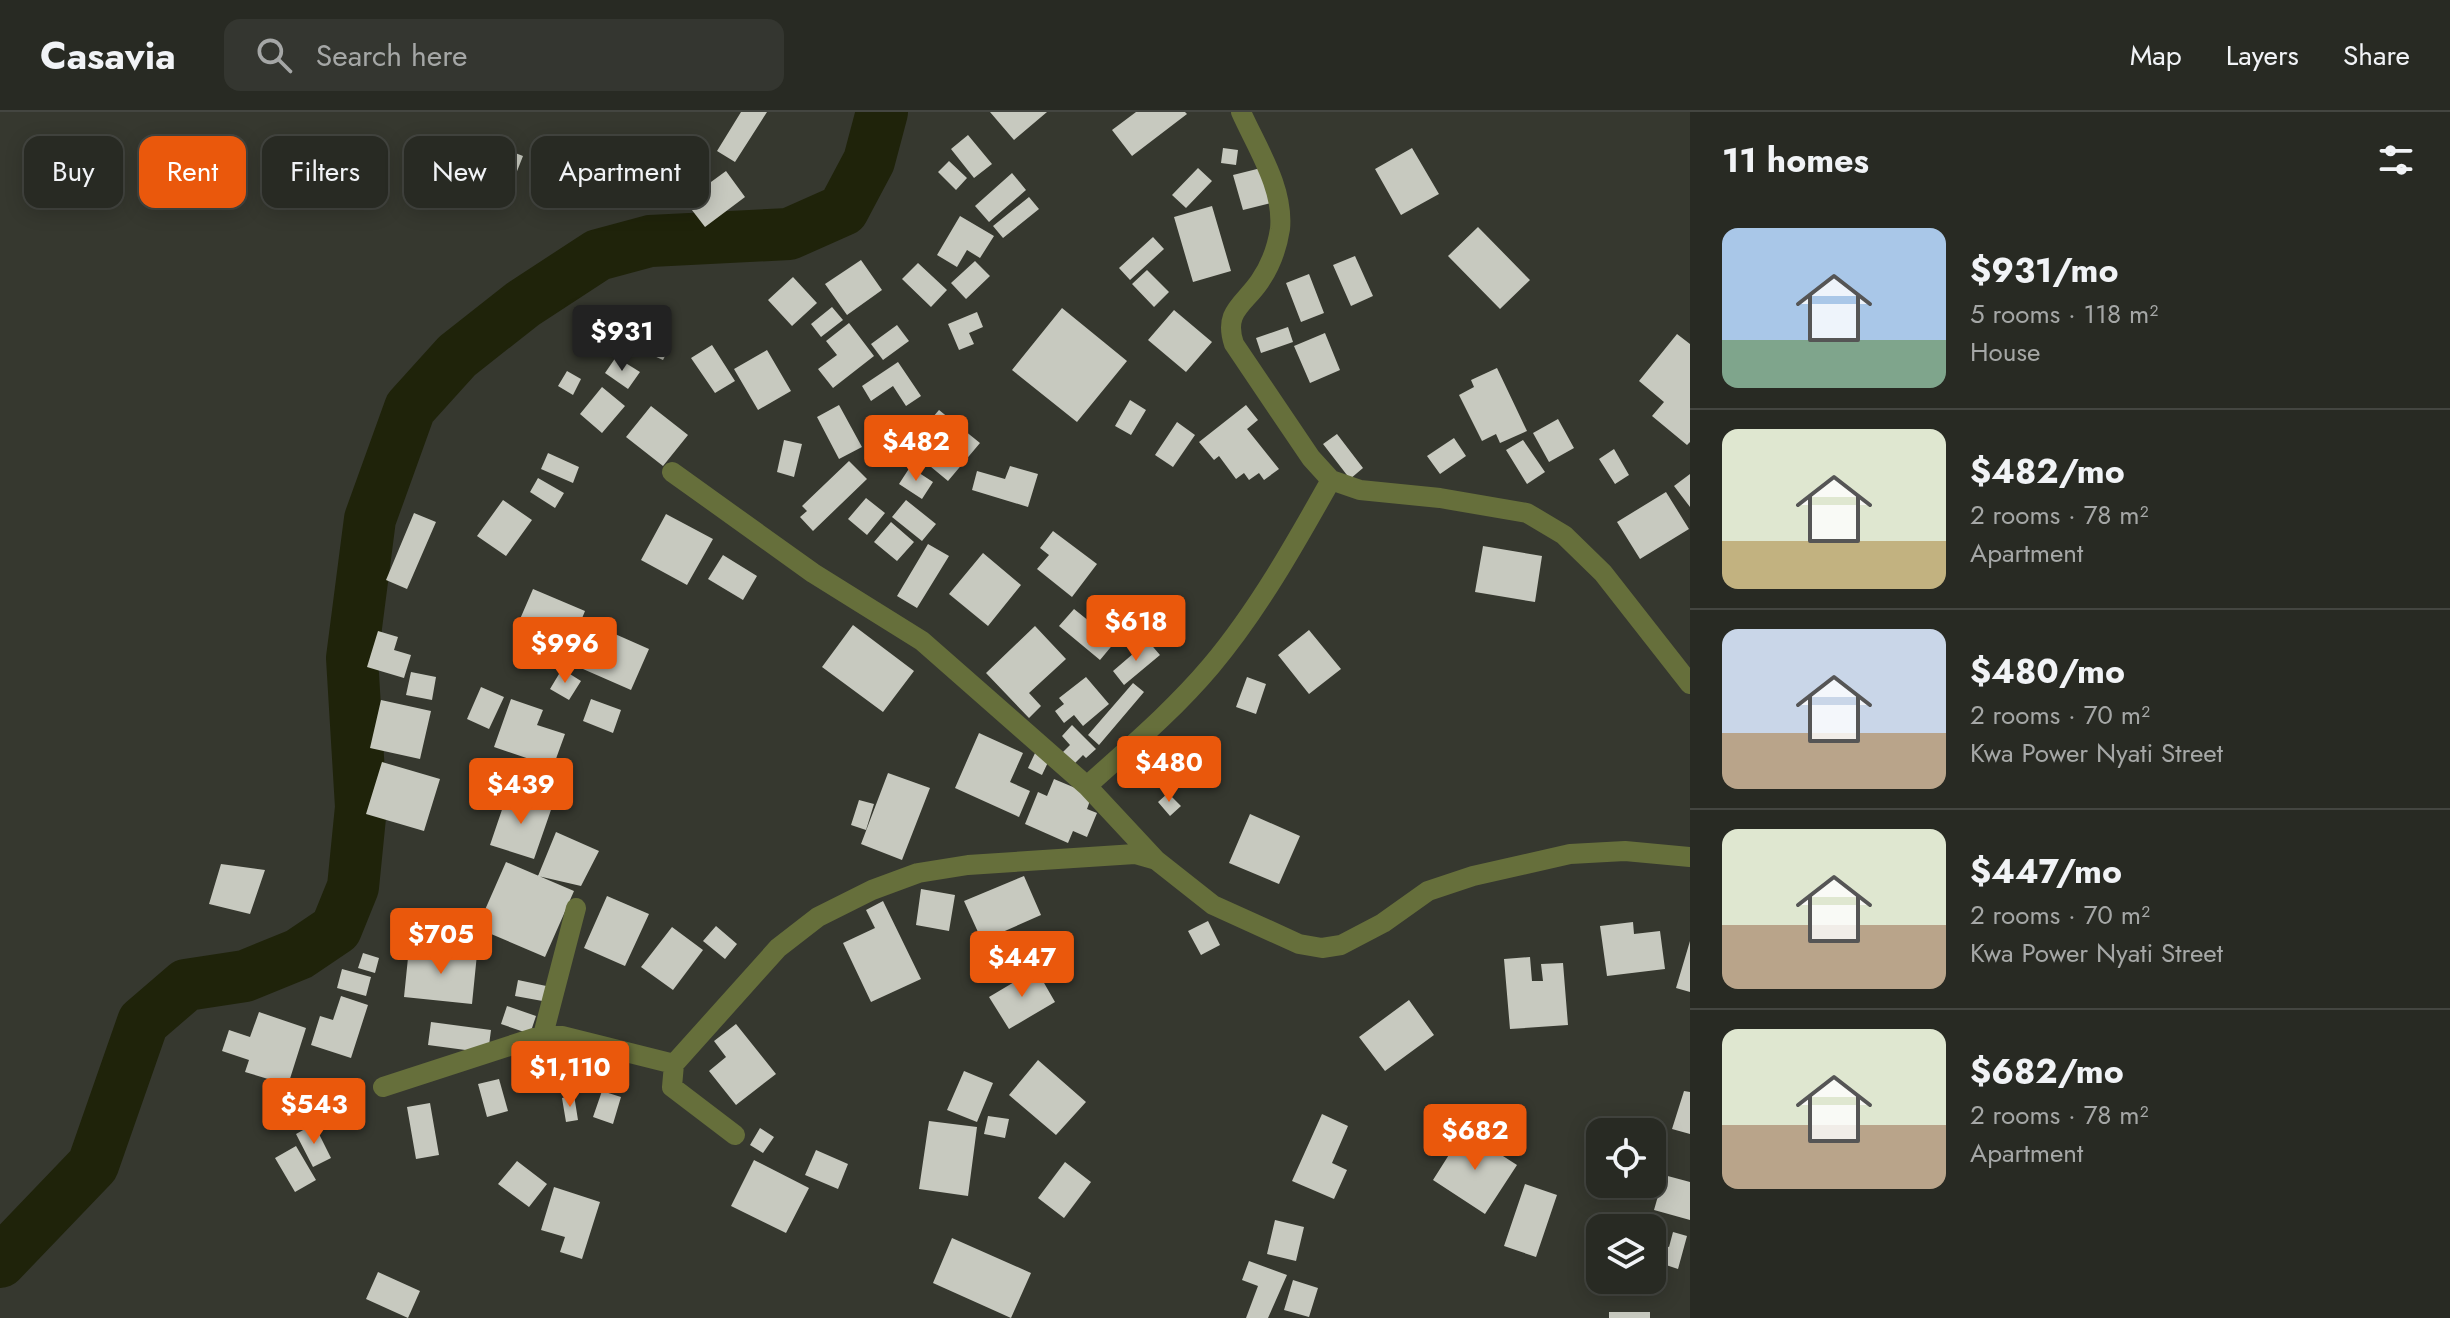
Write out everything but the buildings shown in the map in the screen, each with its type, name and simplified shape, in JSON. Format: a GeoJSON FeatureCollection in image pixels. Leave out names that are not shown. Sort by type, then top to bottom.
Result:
{"type":"FeatureCollection","features":[{"type":"Feature","properties":{"kind":"street"},"geometry":{"type":"LineString","coordinates":[[1241,112],[1278,195],[1280,228],[1273,258],[1258,283],[1237,307],[1229,329],[1234,344],[1311,458],[1331,480],[1360,490],[1440,498],[1527,513],[1564,535],[1603,573],[1690,684]]}},
{"type":"Feature","properties":{"kind":"street"},"geometry":{"type":"LineString","coordinates":[[672,472],[813,573],[922,641],[1087,786],[1156,860],[1213,905],[1299,944],[1322,948],[1341,945],[1383,923],[1428,891],[1473,876],[1570,854],[1625,851],[1690,857]]}},
{"type":"Feature","properties":{"kind":"street"},"geometry":{"type":"LineString","coordinates":[[1087,786],[1169,710],[1211,666],[1261,595],[1331,480]]}},
{"type":"Feature","properties":{"kind":"street"},"geometry":{"type":"LineString","coordinates":[[735,1135],[672,1087],[674,1064],[778,948],[818,917],[872,890],[918,873],[968,865],[1135,854],[1156,860]]}},
{"type":"Feature","properties":{"kind":"street"},"geometry":{"type":"LineString","coordinates":[[543,1035],[576,908]]}},
{"type":"Feature","properties":{"kind":"street"},"geometry":{"type":"LineString","coordinates":[[383,1087],[543,1035],[562,1036],[674,1064]]}},
{"type":"Feature","properties":{"kind":"waterway"},"geometry":{"type":"LineString","coordinates":[[0,1262],[93,1165],[143,1022],[186,985],[245,976],[299,954],[336,929],[353,887],[361,807],[352,658],[370,519],[410,408],[457,356],[523,304],[598,255],[650,241],[789,234],[843,210],[869,161],[882,112]]}}]}
